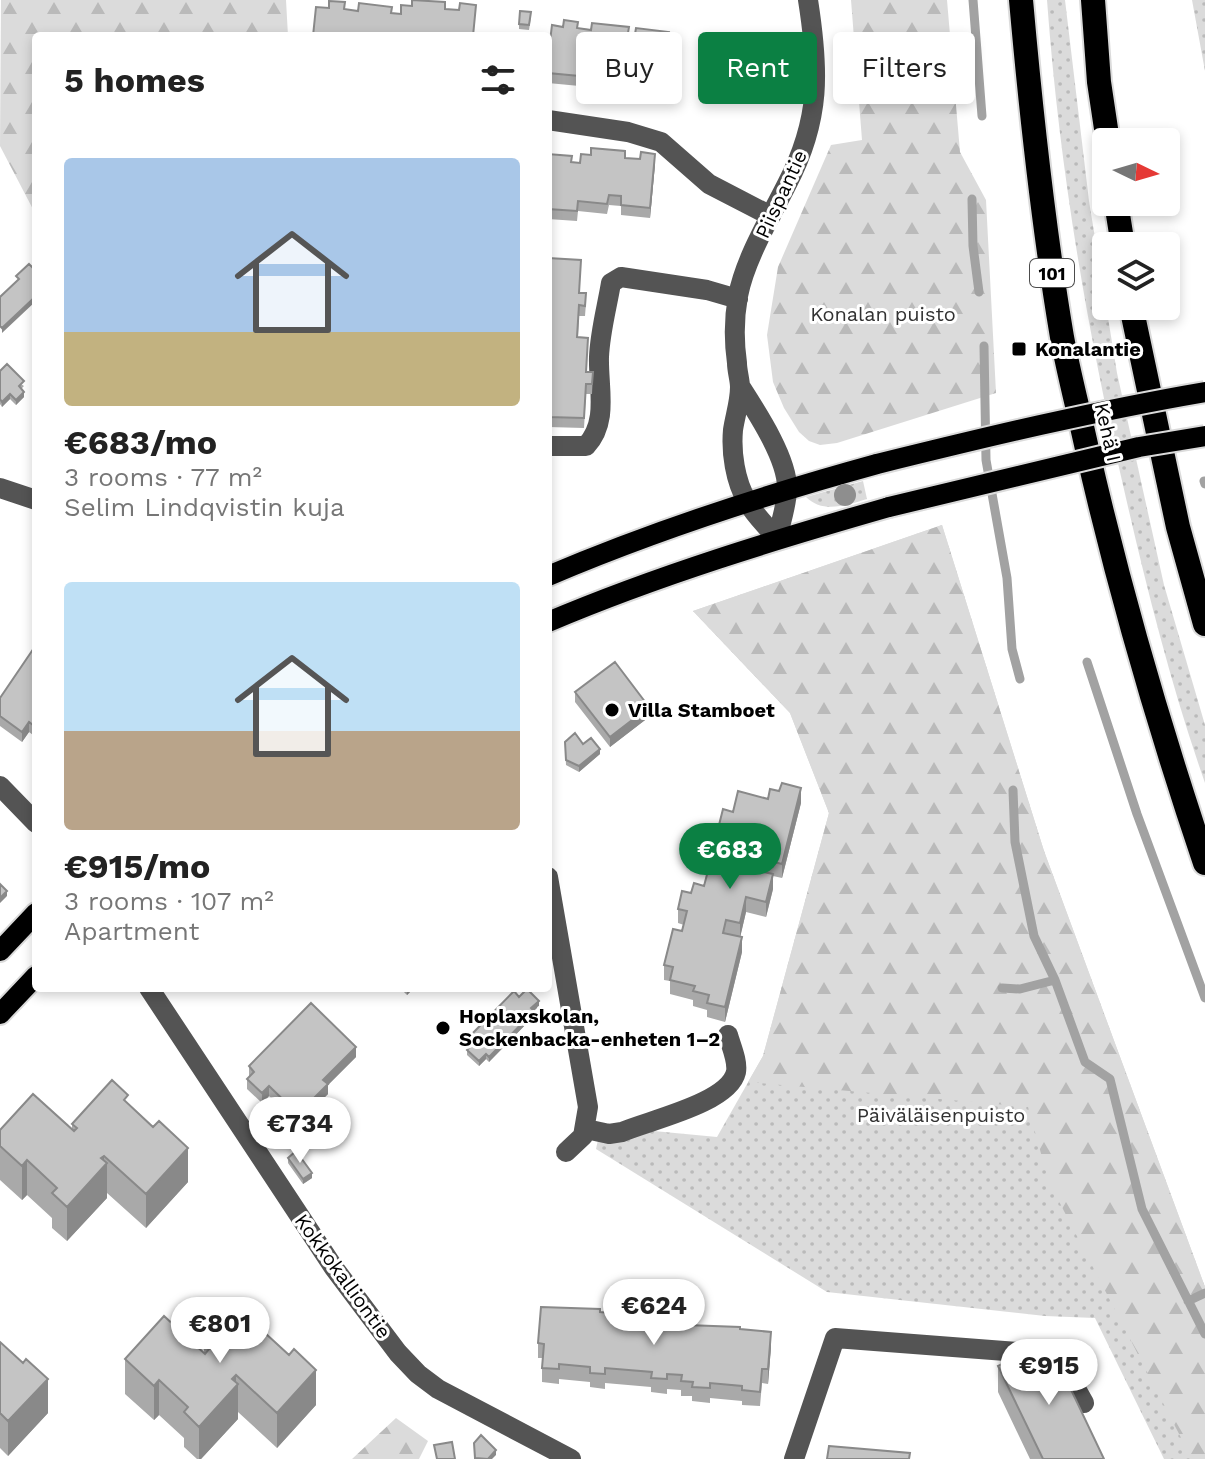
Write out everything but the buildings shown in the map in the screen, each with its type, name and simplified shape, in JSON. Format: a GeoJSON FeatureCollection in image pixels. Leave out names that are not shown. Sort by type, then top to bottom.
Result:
{"type":"FeatureCollection","features":[{"type":"Feature","properties":{"kind":"highway","name":"Kehä I"},"geometry":{"type":"LineString","coordinates":[[1021,0],[1043,212],[1063,340],[1108,542],[1171,764],[1205,863]]}},
{"type":"Feature","properties":{"kind":"highway"},"geometry":{"type":"LineString","coordinates":[[1093,0],[1106,128]]}},
{"type":"Feature","properties":{"kind":"highway"},"geometry":{"type":"LineString","coordinates":[[1134,320],[1178,527],[1205,624]]}},
{"type":"Feature","properties":{"kind":"main road"},"geometry":{"type":"LineString","coordinates":[[552,574],[631,541],[788,488],[1008,431],[1205,392]]}},
{"type":"Feature","properties":{"kind":"main road"},"geometry":{"type":"LineString","coordinates":[[552,620],[599,600],[777,539],[889,507],[1139,447],[1205,436]]}},
{"type":"Feature","properties":{"kind":"main road"},"geometry":{"type":"LineString","coordinates":[[0,951],[32,917]]}},
{"type":"Feature","properties":{"kind":"main road"},"geometry":{"type":"LineString","coordinates":[[0,1014],[32,980]]}},
{"type":"Feature","properties":{"kind":"street","name":"Piispantie"},"geometry":{"type":"LineString","coordinates":[[777,539],[746,501],[733,460],[733,432],[740,386],[735,341],[738,299],[754,252],[790,180],[814,107],[816,54],[808,0]]}},
{"type":"Feature","properties":{"kind":"street"},"geometry":{"type":"LineString","coordinates":[[552,121],[628,132],[661,142],[709,184],[771,216]]}},
{"type":"Feature","properties":{"kind":"street"},"geometry":{"type":"LineString","coordinates":[[552,446],[586,446],[597,435],[601,408],[599,355],[611,283],[621,277],[707,290],[738,299]]}},
{"type":"Feature","properties":{"kind":"street","name":"Piispantie"},"geometry":{"type":"LineString","coordinates":[[740,386],[778,456],[788,488]]}},
{"type":"Feature","properties":{"kind":"street"},"geometry":{"type":"LineString","coordinates":[[0,488],[32,499]]}},
{"type":"Feature","properties":{"kind":"street"},"geometry":{"type":"LineString","coordinates":[[777,539],[788,488]]}},
{"type":"Feature","properties":{"kind":"street"},"geometry":{"type":"LineString","coordinates":[[0,786],[32,819]]}},
{"type":"Feature","properties":{"kind":"street"},"geometry":{"type":"LineString","coordinates":[[552,900],[588,1107],[583,1136],[566,1152]]}},
{"type":"Feature","properties":{"kind":"street","name":"Kokkokalliontie"},"geometry":{"type":"LineString","coordinates":[[152,992],[334,1268],[398,1353],[438,1389],[571,1459]]}},
{"type":"Feature","properties":{"kind":"street"},"geometry":{"type":"LineString","coordinates":[[586,1129],[609,1134],[622,1132],[716,1096],[733,1081],[737,1068],[728,1035]]}},
{"type":"Feature","properties":{"kind":"street"},"geometry":{"type":"LineString","coordinates":[[794,1459],[835,1338],[1057,1355],[1084,1403]]}},
{"type":"Feature","properties":{"kind":"green space"},"geometry":{"type":"Polygon","coordinates":[[[1,0],[286,0],[288,32],[32,32],[32,207],[0,146],[1,0]]]}},
{"type":"Feature","properties":{"kind":"green space","name":"Konalan puisto"},"geometry":{"type":"Polygon","coordinates":[[[851,0],[947,0],[950,32],[854,32],[851,0]]]}},
{"type":"Feature","properties":{"kind":"green space"},"geometry":{"type":"Polygon","coordinates":[[[1047,0],[1065,0],[1094,232],[1092,320],[1108,320],[1117,373],[1164,585],[1205,725],[1205,783],[1150,598],[1097,365],[1076,244],[1047,0]]]}},
{"type":"Feature","properties":{"kind":"green space"},"geometry":{"type":"Polygon","coordinates":[[[1192,0],[1205,0],[1205,71],[1192,0]]]}},
{"type":"Feature","properties":{"kind":"green space","name":"Konalan puisto"},"geometry":{"type":"Polygon","coordinates":[[[859,104],[956,104],[960,152],[986,200],[996,393],[837,443],[820,445],[799,432],[784,408],[773,382],[767,335],[778,267],[831,145],[862,140],[859,104]]]}},
{"type":"Feature","properties":{"kind":"green space"},"geometry":{"type":"Polygon","coordinates":[[[863,481],[867,499],[851,504],[827,507],[806,497],[863,481]]]}},
{"type":"Feature","properties":{"kind":"green space","name":"Päiväläisenpuisto"},"geometry":{"type":"Polygon","coordinates":[[[942,525],[1044,851],[1205,1287],[1205,1459],[1164,1459],[1095,1318],[1045,1316],[827,1292],[596,1149],[601,1126],[717,1137],[763,1056],[829,813],[790,713],[693,611],[942,525]]]}},
{"type":"Feature","properties":{"kind":"green space","name":"Päiväläisenpuisto"},"geometry":{"type":"Polygon","coordinates":[[[942,525],[1044,851],[1205,1287],[1205,1459],[1192,1459],[1049,1182],[1028,1107],[748,1082],[763,1056],[829,813],[790,713],[693,611],[942,525]]]}},
{"type":"Feature","properties":{"kind":"green space"},"geometry":{"type":"Polygon","coordinates":[[[396,1418],[428,1441],[419,1459],[352,1459],[396,1418]]]}},
{"type":"Feature","properties":{"kind":"waterway"},"geometry":{"type":"LineString","coordinates":[[973,0],[982,116]]}},
{"type":"Feature","properties":{"kind":"waterway"},"geometry":{"type":"LineString","coordinates":[[972,199],[973,246],[979,292]]}},
{"type":"Feature","properties":{"kind":"waterway"},"geometry":{"type":"LineString","coordinates":[[984,346],[986,460],[1007,578],[1012,649],[1020,679]]}},
{"type":"Feature","properties":{"kind":"waterway"},"geometry":{"type":"LineString","coordinates":[[1087,662],[1137,814],[1205,998]]}},
{"type":"Feature","properties":{"kind":"waterway"},"geometry":{"type":"LineString","coordinates":[[1013,790],[1015,842],[1034,936],[1055,980],[1085,1062],[1110,1079],[1142,1209],[1205,1334]]}},
{"type":"Feature","properties":{"kind":"waterway"},"geometry":{"type":"LineString","coordinates":[[1002,988],[1020,989],[1055,980]]}},
{"type":"Feature","properties":{"kind":"waterway"},"geometry":{"type":"LineString","coordinates":[[1188,1301],[1205,1293]]}},
{"type":"Feature","properties":{"kind":"place","name":"Konalantie"},"geometry":{"type":"Point","coordinates":[1019,349]}},
{"type":"Feature","properties":{"kind":"place","name":"Villa Stamboet"},"geometry":{"type":"Point","coordinates":[612,710]}},
{"type":"Feature","properties":{"kind":"place","name":"Hoplaxskolan, Sockenbacka-enheten 1–2"},"geometry":{"type":"Point","coordinates":[443,1028]}}]}
